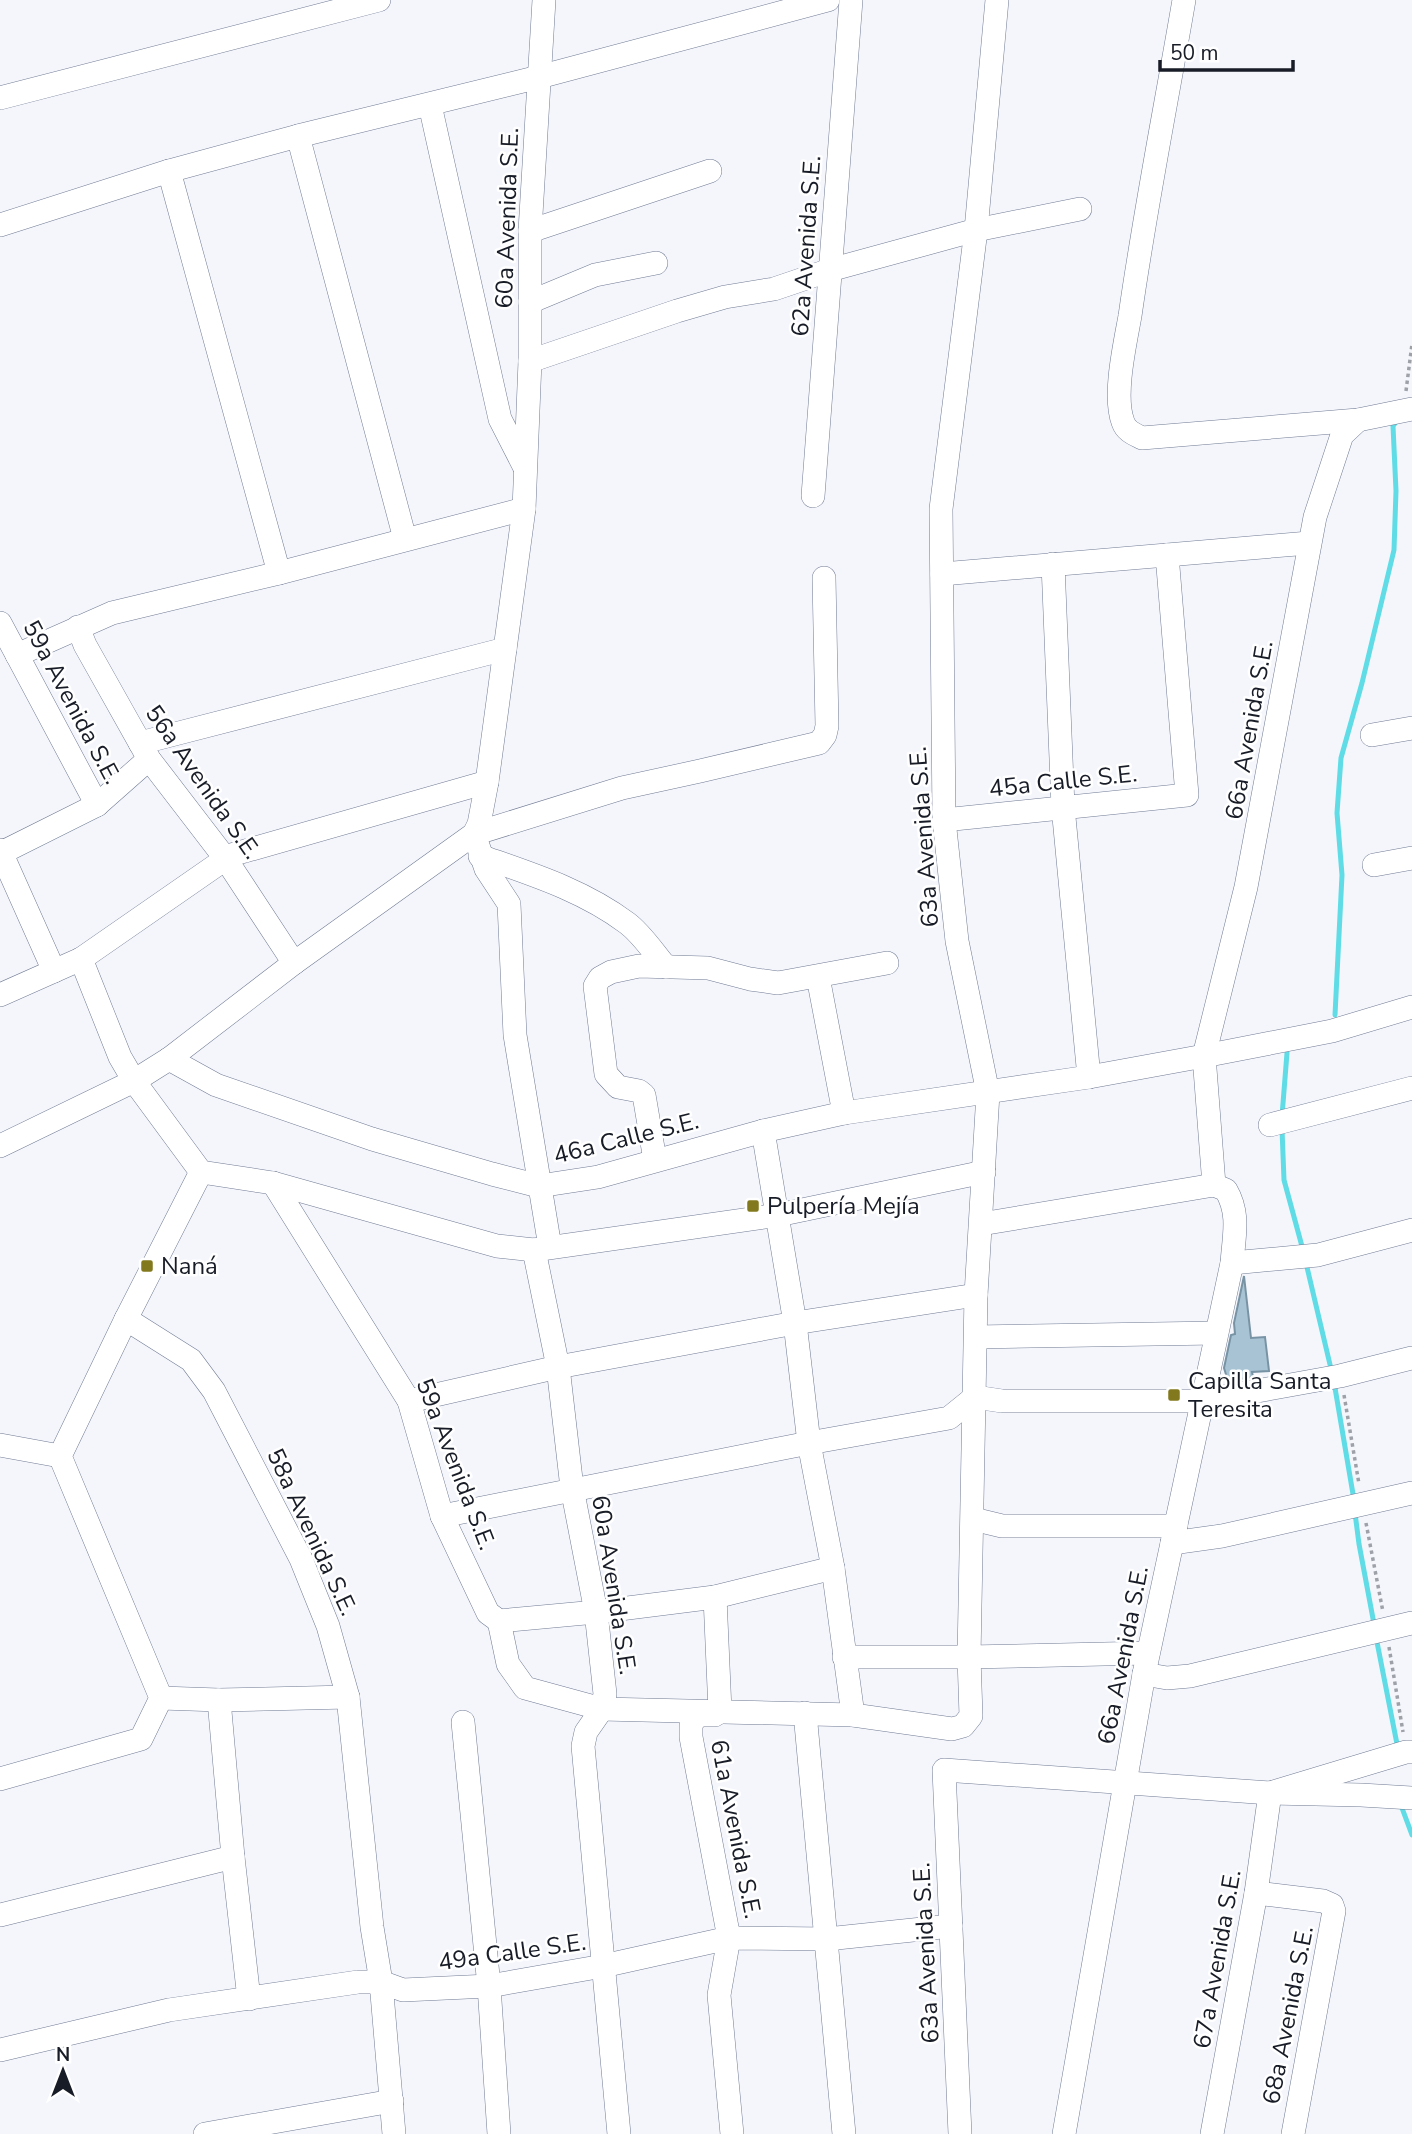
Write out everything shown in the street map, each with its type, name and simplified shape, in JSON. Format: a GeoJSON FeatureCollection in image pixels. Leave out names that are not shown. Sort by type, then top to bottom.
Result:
{"type":"FeatureCollection","features":[{"type":"Feature","properties":{"kind":"street"},"geometry":{"type":"LineString","coordinates":[[0,98],[379,0]]}},
{"type":"Feature","properties":{"kind":"street","name":"60a Avenida S.E."},"geometry":{"type":"LineString","coordinates":[[544,0],[530,231],[530,361],[524,509],[487,782],[479,824],[474,834],[486,870],[509,904],[515,1035],[539,1186],[542,1248],[572,1489],[596,1612],[605,1694],[603,1709],[586,1732],[583,1746],[619,2134]]}},
{"type":"Feature","properties":{"kind":"street"},"geometry":{"type":"LineString","coordinates":[[0,225],[169,171],[828,0]]}},
{"type":"Feature","properties":{"kind":"street","name":"62a Avenida S.E."},"geometry":{"type":"LineString","coordinates":[[813,496],[852,0]]}},
{"type":"Feature","properties":{"kind":"street","name":"63a Avenida S.E."},"geometry":{"type":"LineString","coordinates":[[984,1172],[988,1093],[957,941],[944,820],[941,509],[976,230],[997,0]]}},
{"type":"Feature","properties":{"kind":"street"},"geometry":{"type":"LineString","coordinates":[[1184,0],[1123,357],[1120,404],[1123,422],[1128,431],[1142,438],[1358,420],[1408,410]]}},
{"type":"Feature","properties":{"kind":"street"},"geometry":{"type":"LineString","coordinates":[[430,105],[500,419],[525,468]]}},
{"type":"Feature","properties":{"kind":"street"},"geometry":{"type":"LineString","coordinates":[[299,136],[405,540]]}},
{"type":"Feature","properties":{"kind":"street"},"geometry":{"type":"LineString","coordinates":[[169,171],[279,573]]}},
{"type":"Feature","properties":{"kind":"street"},"geometry":{"type":"LineString","coordinates":[[530,231],[710,171]]}},
{"type":"Feature","properties":{"kind":"street"},"geometry":{"type":"LineString","coordinates":[[530,361],[725,297],[775,289],[830,270],[976,230],[1080,209]]}},
{"type":"Feature","properties":{"kind":"street"},"geometry":{"type":"LineString","coordinates":[[530,302],[595,275],[656,263]]}},
{"type":"Feature","properties":{"kind":"street","name":"66a Avenida S.E."},"geometry":{"type":"LineString","coordinates":[[1064,2134],[1146,1663],[1232,1263],[1236,1214],[1233,1202],[1220,1187],[1203,1056],[1247,887],[1315,517],[1342,435],[1358,420]]}},
{"type":"Feature","properties":{"kind":"street"},"geometry":{"type":"LineString","coordinates":[[17,654],[112,613],[524,509]]}},
{"type":"Feature","properties":{"kind":"street"},"geometry":{"type":"LineString","coordinates":[[942,574],[1309,543]]}},
{"type":"Feature","properties":{"kind":"street","name":"45a Calle S.E."},"geometry":{"type":"LineString","coordinates":[[944,820],[1187,795],[1167,555]]}},
{"type":"Feature","properties":{"kind":"street"},"geometry":{"type":"LineString","coordinates":[[1053,564],[1063,807],[1089,1077]]}},
{"type":"Feature","properties":{"kind":"street"},"geometry":{"type":"LineString","coordinates":[[1,1141],[134,1081],[169,1059],[294,964],[474,834],[622,788],[819,743],[827,726],[824,578]]}},
{"type":"Feature","properties":{"kind":"street","name":"59a Avenida S.E."},"geometry":{"type":"LineString","coordinates":[[0,623],[97,805]]}},
{"type":"Feature","properties":{"kind":"street","name":"56a Avenida S.E."},"geometry":{"type":"LineString","coordinates":[[78,627],[85,645],[145,751],[225,858],[294,964]]}},
{"type":"Feature","properties":{"kind":"street"},"geometry":{"type":"LineString","coordinates":[[54,971],[1,852],[97,805],[145,751],[505,649]]}},
{"type":"Feature","properties":{"kind":"street"},"geometry":{"type":"LineString","coordinates":[[1372,734],[1412,728]]}},
{"type":"Feature","properties":{"kind":"street"},"geometry":{"type":"LineString","coordinates":[[0,995],[81,958],[231,855],[487,782]]}},
{"type":"Feature","properties":{"kind":"street"},"geometry":{"type":"LineString","coordinates":[[480,856],[551,881],[597,904],[629,924],[666,967]]}},
{"type":"Feature","properties":{"kind":"street"},"geometry":{"type":"LineString","coordinates":[[1374,865],[1412,858]]}},
{"type":"Feature","properties":{"kind":"street"},"geometry":{"type":"LineString","coordinates":[[81,958],[120,1057],[134,1081],[201,1172],[273,1183],[497,1246],[542,1248],[778,1215],[984,1172],[976,1295],[969,1657],[971,1716],[964,1726],[952,1730],[853,1715],[603,1709],[525,1688],[508,1664],[499,1621],[715,1597],[833,1567]]}},
{"type":"Feature","properties":{"kind":"street"},"geometry":{"type":"LineString","coordinates":[[655,1160],[644,1095],[639,1091],[618,1087],[606,1074],[595,986],[600,978],[611,972],[639,966],[708,968],[778,983],[887,963]]}},
{"type":"Feature","properties":{"kind":"street"},"geometry":{"type":"LineString","coordinates":[[818,977],[844,1113]]}},
{"type":"Feature","properties":{"kind":"street","name":"46a Calle S.E."},"geometry":{"type":"LineString","coordinates":[[169,1059],[216,1085],[372,1139],[539,1186],[598,1177],[763,1131],[844,1113],[1089,1077],[1203,1056],[1332,1031],[1412,1007]]}},
{"type":"Feature","properties":{"kind":"street"},"geometry":{"type":"LineString","coordinates":[[1270,1125],[1412,1088]]}},
{"type":"Feature","properties":{"kind":"street"},"geometry":{"type":"LineString","coordinates":[[763,1131],[795,1323],[809,1443],[833,1567],[853,1715]]}},
{"type":"Feature","properties":{"kind":"street"},"geometry":{"type":"LineString","coordinates":[[0,1779],[141,1739],[161,1698],[60,1456],[201,1172]]}},
{"type":"Feature","properties":{"kind":"street","name":"59a Avenida S.E."},"geometry":{"type":"LineString","coordinates":[[273,1183],[409,1401],[442,1516],[488,1613],[499,1621]]}},
{"type":"Feature","properties":{"kind":"street"},"geometry":{"type":"LineString","coordinates":[[981,1223],[1220,1187]]}},
{"type":"Feature","properties":{"kind":"street"},"geometry":{"type":"LineString","coordinates":[[1232,1263],[1318,1255],[1412,1230]]}},
{"type":"Feature","properties":{"kind":"street"},"geometry":{"type":"LineString","coordinates":[[409,1401],[558,1367],[795,1323],[976,1295]]}},
{"type":"Feature","properties":{"kind":"street","name":"58a Avenida S.E."},"geometry":{"type":"LineString","coordinates":[[126,1319],[191,1360],[214,1391],[301,1559],[328,1626],[348,1697],[372,1927],[381,1982],[394,2134]]}},
{"type":"Feature","properties":{"kind":"street"},"geometry":{"type":"LineString","coordinates":[[976,1336],[1216,1333]]}},
{"type":"Feature","properties":{"kind":"street"},"geometry":{"type":"LineString","coordinates":[[442,1516],[949,1418],[975,1397],[1002,1401],[1202,1401],[1340,1376],[1412,1358]]}},
{"type":"Feature","properties":{"kind":"street"},"geometry":{"type":"LineString","coordinates":[[0,1445],[60,1456]]}},
{"type":"Feature","properties":{"kind":"street"},"geometry":{"type":"LineString","coordinates":[[973,1519],[1002,1526],[1222,1536],[1412,1493]]}},
{"type":"Feature","properties":{"kind":"street","name":"61a Avenida S.E."},"geometry":{"type":"LineString","coordinates":[[715,1597],[720,1711],[715,1715],[698,1715],[691,1724],[691,1737],[729,1938],[719,1995],[732,2134]]}},
{"type":"Feature","properties":{"kind":"street"},"geometry":{"type":"LineString","coordinates":[[845,1657],[969,1657],[1146,1663],[1167,1678],[1190,1676],[1412,1623]]}},
{"type":"Feature","properties":{"kind":"street"},"geometry":{"type":"LineString","coordinates":[[161,1698],[219,1700],[348,1697]]}},
{"type":"Feature","properties":{"kind":"street"},"geometry":{"type":"LineString","coordinates":[[219,1700],[249,1998]]}},
{"type":"Feature","properties":{"kind":"street"},"geometry":{"type":"LineString","coordinates":[[805,1713],[844,2134]]}},
{"type":"Feature","properties":{"kind":"street"},"geometry":{"type":"LineString","coordinates":[[463,1723],[489,1986],[499,2134]]}},
{"type":"Feature","properties":{"kind":"street"},"geometry":{"type":"LineString","coordinates":[[1270,1793],[1409,1752]]}},
{"type":"Feature","properties":{"kind":"street","name":"63a Avenida S.E."},"geometry":{"type":"LineString","coordinates":[[960,2134],[944,1770],[1125,1783]]}},
{"type":"Feature","properties":{"kind":"street"},"geometry":{"type":"LineString","coordinates":[[1125,1783],[1270,1793],[1412,1798]]}},
{"type":"Feature","properties":{"kind":"street","name":"67a Avenida S.E."},"geometry":{"type":"LineString","coordinates":[[1212,2134],[1256,1893],[1270,1793]]}},
{"type":"Feature","properties":{"kind":"street"},"geometry":{"type":"LineString","coordinates":[[0,1915],[233,1857]]}},
{"type":"Feature","properties":{"kind":"street","name":"68a Avenida S.E."},"geometry":{"type":"LineString","coordinates":[[1256,1893],[1323,1901],[1332,1905],[1333,1918],[1293,2134]]}},
{"type":"Feature","properties":{"kind":"street","name":"49a Calle S.E."},"geometry":{"type":"LineString","coordinates":[[0,2050],[169,2010],[358,1982],[381,1982],[403,1990],[489,1986],[603,1966],[729,1938],[827,1939],[951,1926]]}},
{"type":"Feature","properties":{"kind":"street"},"geometry":{"type":"LineString","coordinates":[[205,2134],[392,2101]]}},
{"type":"Feature","properties":{"kind":"path"},"geometry":{"type":"LineString","coordinates":[[1408,410],[1412,344]]}},
{"type":"Feature","properties":{"kind":"path"},"geometry":{"type":"LineString","coordinates":[[1340,1376],[1409,1752]]}},
{"type":"Feature","properties":{"kind":"building"},"geometry":{"type":"Polygon","coordinates":[[[1244,1276],[1251,1338],[1265,1337],[1269,1371],[1252,1372],[1253,1377],[1228,1381],[1224,1368],[1231,1335],[1235,1334],[1234,1323],[1244,1276]]]}},
{"type":"Feature","properties":{"kind":"waterway"},"geometry":{"type":"LineString","coordinates":[[1335,1015],[1342,875],[1337,813],[1341,758],[1394,550],[1396,491],[1393,426],[1398,419]]}},
{"type":"Feature","properties":{"kind":"waterway"},"geometry":{"type":"LineString","coordinates":[[1282,1116],[1287,1053]]}},
{"type":"Feature","properties":{"kind":"waterway"},"geometry":{"type":"LineString","coordinates":[[1282,1129],[1284,1180],[1303,1250]]}},
{"type":"Feature","properties":{"kind":"waterway"},"geometry":{"type":"LineString","coordinates":[[1306,1263],[1332,1373]]}},
{"type":"Feature","properties":{"kind":"waterway"},"geometry":{"type":"LineString","coordinates":[[1334,1382],[1354,1500]]}},
{"type":"Feature","properties":{"kind":"waterway"},"geometry":{"type":"LineString","coordinates":[[1355,1513],[1374,1624]]}},
{"type":"Feature","properties":{"kind":"waterway"},"geometry":{"type":"LineString","coordinates":[[1376,1637],[1397,1744]]}},
{"type":"Feature","properties":{"kind":"waterway"},"geometry":{"type":"LineString","coordinates":[[1402,1808],[1412,1835]]}},
{"type":"Feature","properties":{"kind":"place","name":"Pulpería Mejía"},"geometry":{"type":"Point","coordinates":[753,1206]}},
{"type":"Feature","properties":{"kind":"place","name":"Naná"},"geometry":{"type":"Point","coordinates":[147,1266]}},
{"type":"Feature","properties":{"kind":"place","name":"Capilla Santa Teresita"},"geometry":{"type":"Point","coordinates":[1174,1395]}}]}
